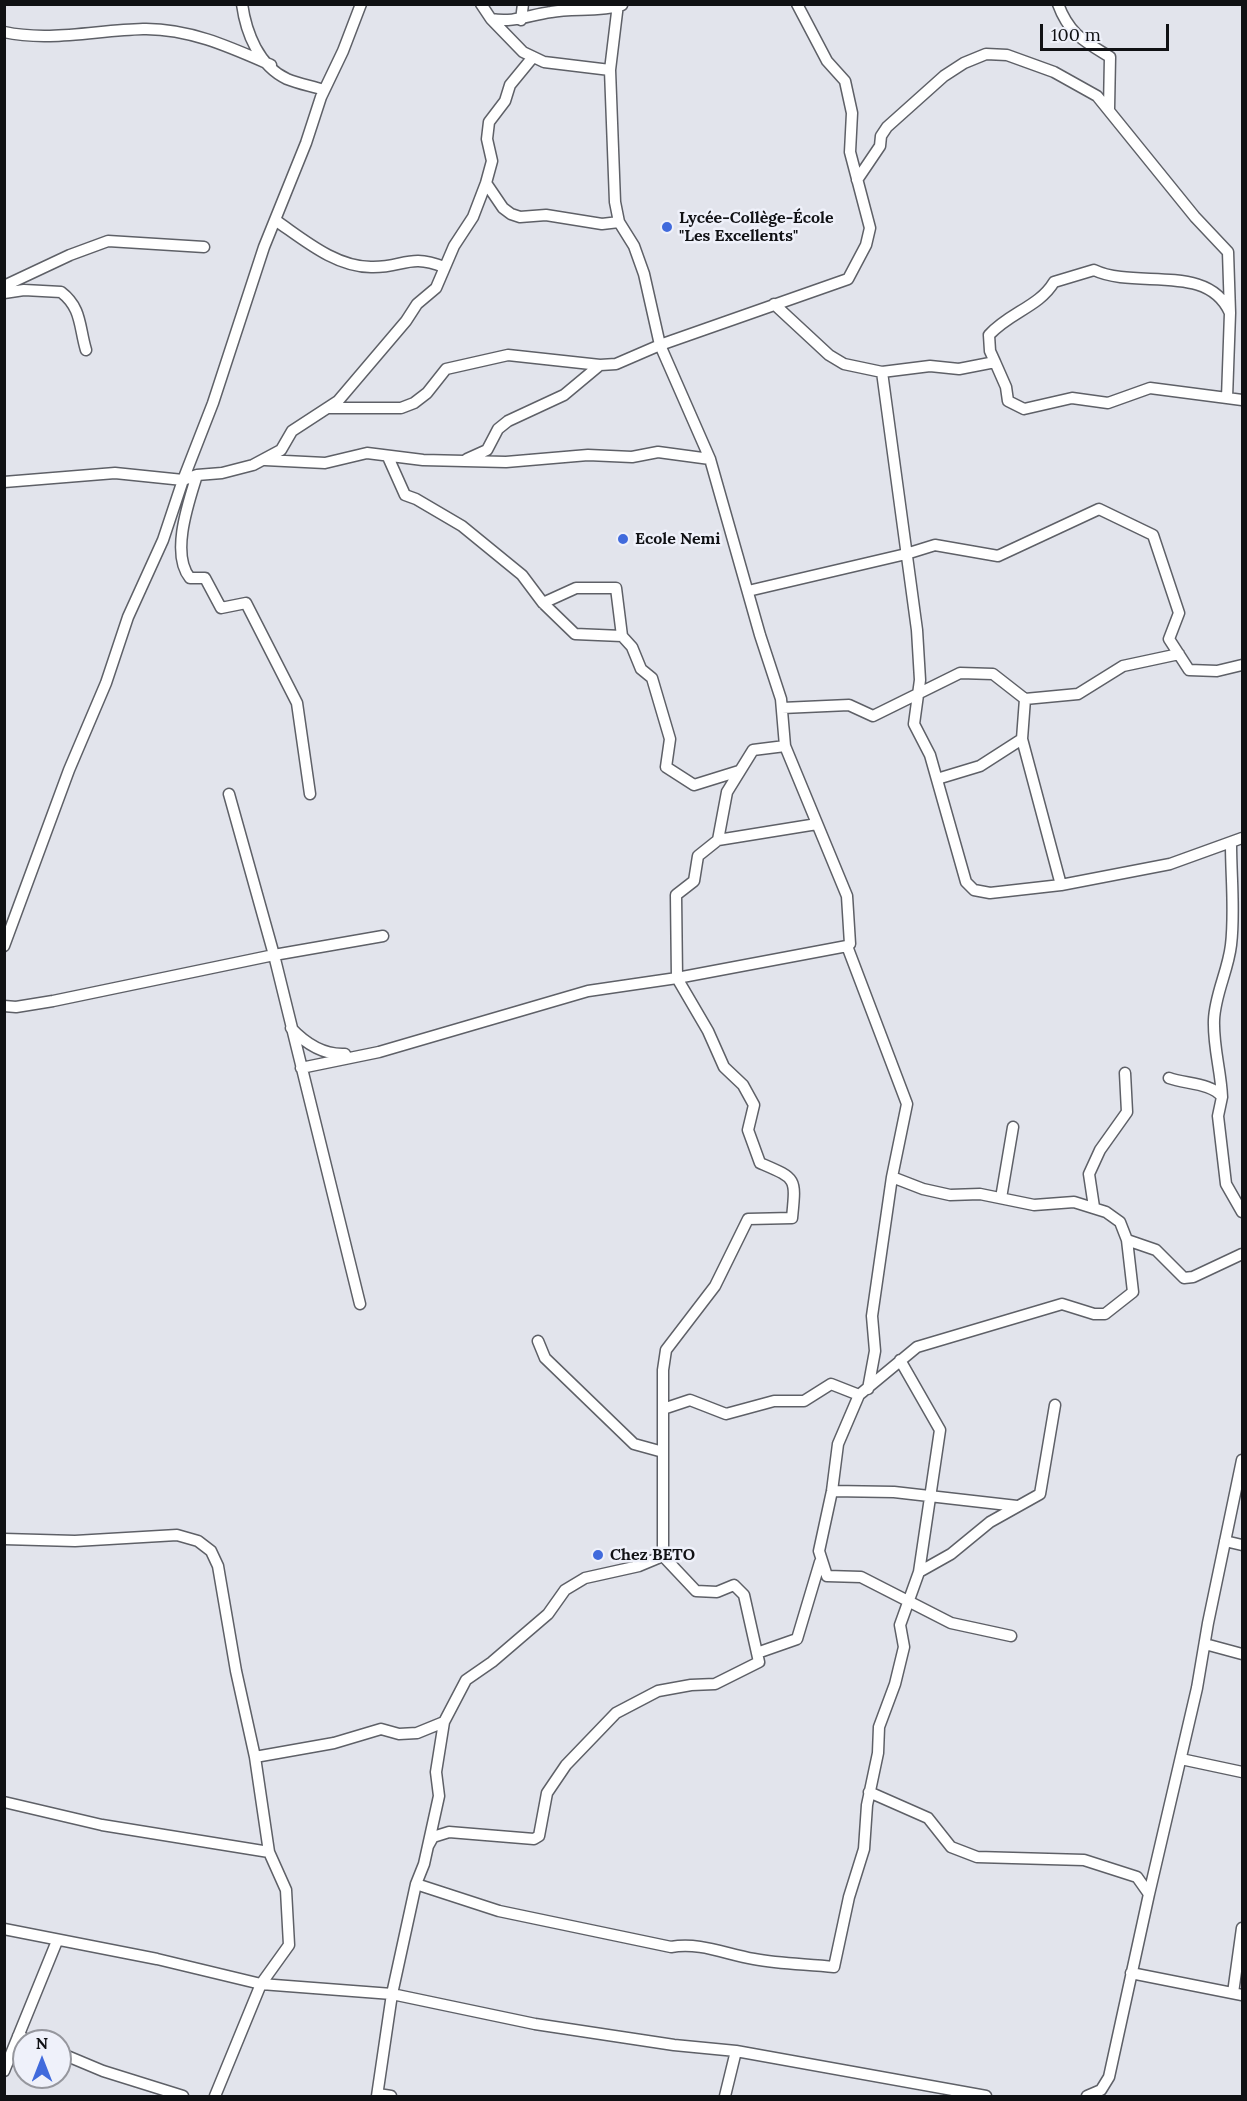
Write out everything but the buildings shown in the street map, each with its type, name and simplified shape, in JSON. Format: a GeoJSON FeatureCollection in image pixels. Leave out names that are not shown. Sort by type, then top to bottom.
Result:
{"type":"FeatureCollection","features":[{"type":"Feature","properties":{"kind":"street"},"geometry":{"type":"LineString","coordinates":[[242,4],[245,23],[253,46],[271,65],[286,78],[324,90]]}},
{"type":"Feature","properties":{"kind":"street"},"geometry":{"type":"LineString","coordinates":[[4,946],[69,770],[106,683],[128,617],[163,540],[213,403],[245,302],[275,220],[324,90],[343,51],[361,4]]}},
{"type":"Feature","properties":{"kind":"street"},"geometry":{"type":"LineString","coordinates":[[481,4],[490,19],[523,52],[544,62],[610,70]]}},
{"type":"Feature","properties":{"kind":"street"},"geometry":{"type":"LineString","coordinates":[[521,20],[523,4]]}},
{"type":"Feature","properties":{"kind":"street"},"geometry":{"type":"LineString","coordinates":[[328,408],[401,408],[428,393],[446,369],[508,355],[600,365],[624,362],[660,345],[848,279],[866,245],[870,228],[850,152],[852,113],[845,81],[827,61],[797,4]]}},
{"type":"Feature","properties":{"kind":"street"},"geometry":{"type":"LineString","coordinates":[[1058,4],[1065,24],[1088,44],[1110,57],[1108,109]]}},
{"type":"Feature","properties":{"kind":"street"},"geometry":{"type":"LineString","coordinates":[[301,1068],[379,1052],[588,991],[676,978],[850,944],[847,896],[785,746],[782,708],[710,459],[660,345],[644,274],[634,246],[619,222],[615,202],[616,178],[610,70],[619,5],[550,12],[521,20],[490,19]]}},
{"type":"Feature","properties":{"kind":"street"},"geometry":{"type":"LineString","coordinates":[[4,32],[25,36],[144,29],[175,31],[228,46],[271,65]]}},
{"type":"Feature","properties":{"kind":"street"},"geometry":{"type":"LineString","coordinates":[[857,180],[880,146],[881,136],[887,127],[944,76],[964,63],[986,54],[1007,55],[1054,72],[1097,96],[1195,217],[1228,252],[1230,313],[1227,398]]}},
{"type":"Feature","properties":{"kind":"street"},"geometry":{"type":"LineString","coordinates":[[4,482],[115,473],[183,480],[197,475],[222,473],[265,460],[281,450],[292,432],[338,401],[417,304],[436,288],[459,237],[473,217],[486,183],[492,161],[488,139],[489,122],[505,101],[510,85],[533,57]]}},
{"type":"Feature","properties":{"kind":"street"},"geometry":{"type":"LineString","coordinates":[[486,183],[503,208],[520,217],[546,215],[602,224],[619,222]]}},
{"type":"Feature","properties":{"kind":"street"},"geometry":{"type":"LineString","coordinates":[[275,220],[330,256],[357,266],[373,267],[414,259],[444,267]]}},
{"type":"Feature","properties":{"kind":"street"},"geometry":{"type":"LineString","coordinates":[[4,286],[70,255],[108,241],[124,240],[204,247]]}},
{"type":"Feature","properties":{"kind":"street"},"geometry":{"type":"LineString","coordinates":[[1230,313],[1225,302],[1214,291],[1204,287],[1180,280],[1108,277],[1094,270],[1054,282],[1047,294],[1002,320],[989,335],[990,351],[1006,387],[1008,401],[1024,409],[1072,398],[1108,403],[1150,388],[1242,400]]}},
{"type":"Feature","properties":{"kind":"street"},"geometry":{"type":"LineString","coordinates":[[4,293],[24,290],[61,292],[75,304],[80,315],[86,350]]}},
{"type":"Feature","properties":{"kind":"street"},"geometry":{"type":"LineString","coordinates":[[774,304],[829,355],[844,364],[882,372],[930,366],[959,369],[995,362]]}},
{"type":"Feature","properties":{"kind":"street"},"geometry":{"type":"LineString","coordinates":[[464,460],[487,450],[498,429],[508,421],[564,394],[600,365]]}},
{"type":"Feature","properties":{"kind":"street"},"geometry":{"type":"LineString","coordinates":[[882,372],[917,630],[920,680],[914,724],[930,755],[938,779],[966,882],[974,891],[990,893],[1061,885],[1170,864],[1231,844],[1242,838]]}},
{"type":"Feature","properties":{"kind":"street"},"geometry":{"type":"LineString","coordinates":[[265,460],[326,463],[367,453],[388,457],[506,462],[580,455],[632,457],[658,452],[710,459]]}},
{"type":"Feature","properties":{"kind":"street"},"geometry":{"type":"LineString","coordinates":[[388,457],[405,495],[462,526],[522,575],[543,603],[575,634],[622,636]]}},
{"type":"Feature","properties":{"kind":"street"},"geometry":{"type":"LineString","coordinates":[[197,475],[182,525],[185,572],[190,578],[205,578],[221,608],[246,603],[297,703],[310,794]]}},
{"type":"Feature","properties":{"kind":"street"},"geometry":{"type":"LineString","coordinates":[[748,591],[906,554],[935,545],[998,556],[1099,509],[1153,536],[1179,613],[1169,639],[1189,670],[1217,671],[1242,665]]}},
{"type":"Feature","properties":{"kind":"street"},"geometry":{"type":"LineString","coordinates":[[543,603],[576,588],[616,588],[622,636],[632,647],[641,669],[652,678],[670,739],[666,767],[694,785],[740,771]]}},
{"type":"Feature","properties":{"kind":"street"},"geometry":{"type":"LineString","coordinates":[[782,708],[849,705],[873,716],[960,673],[993,674],[1025,699],[1078,694],[1123,666],[1179,654]]}},
{"type":"Feature","properties":{"kind":"street"},"geometry":{"type":"LineString","coordinates":[[1025,699],[1022,739],[1061,885]]}},
{"type":"Feature","properties":{"kind":"street"},"geometry":{"type":"LineString","coordinates":[[938,779],[980,766],[1022,739]]}},
{"type":"Feature","properties":{"kind":"street"},"geometry":{"type":"LineString","coordinates":[[718,840],[727,792],[753,750],[785,746]]}},
{"type":"Feature","properties":{"kind":"street"},"geometry":{"type":"LineString","coordinates":[[229,794],[274,955],[360,1304]]}},
{"type":"Feature","properties":{"kind":"street"},"geometry":{"type":"LineString","coordinates":[[428,1846],[432,1837],[448,1832],[534,1839],[539,1836],[547,1792],[566,1765],[616,1713],[658,1691],[716,1684],[759,1662],[744,1595],[734,1585],[717,1592],[696,1591],[663,1556],[663,1409],[666,1350],[715,1286],[748,1220],[792,1218],[795,1187],[789,1176],[760,1163],[748,1131],[754,1105],[743,1085],[724,1067],[708,1031],[676,978],[676,895],[694,881],[698,856],[718,840],[817,824]]}},
{"type":"Feature","properties":{"kind":"street"},"geometry":{"type":"LineString","coordinates":[[1231,844],[1231,946],[1216,995],[1214,1045],[1221,1072],[1222,1097],[1218,1116],[1226,1184],[1242,1212]]}},
{"type":"Feature","properties":{"kind":"street"},"geometry":{"type":"LineString","coordinates":[[4,1006],[53,1001],[274,955],[383,936]]}},
{"type":"Feature","properties":{"kind":"street"},"geometry":{"type":"LineString","coordinates":[[847,946],[907,1104],[892,1177],[872,1316],[875,1351],[863,1392],[838,1444],[832,1491],[819,1551],[827,1576],[861,1576],[951,1623],[1011,1636]]}},
{"type":"Feature","properties":{"kind":"street"},"geometry":{"type":"LineString","coordinates":[[290,1027],[307,1043],[335,1054],[379,1052]]}},
{"type":"Feature","properties":{"kind":"street"},"geometry":{"type":"LineString","coordinates":[[1094,1207],[1089,1174],[1100,1150],[1127,1112],[1125,1073]]}},
{"type":"Feature","properties":{"kind":"street"},"geometry":{"type":"LineString","coordinates":[[1169,1078],[1209,1088],[1218,1092],[1222,1097]]}},
{"type":"Feature","properties":{"kind":"street"},"geometry":{"type":"LineString","coordinates":[[1001,1198],[1013,1127]]}},
{"type":"Feature","properties":{"kind":"street"},"geometry":{"type":"LineString","coordinates":[[863,1392],[917,1347],[1062,1304],[1094,1314],[1105,1314],[1133,1292],[1126,1240],[1120,1222],[1094,1207],[1074,1202],[1034,1205],[980,1194],[950,1195],[923,1189],[892,1177]]}},
{"type":"Feature","properties":{"kind":"street"},"geometry":{"type":"LineString","coordinates":[[1126,1240],[1156,1250],[1184,1278],[1193,1277],[1242,1254]]}},
{"type":"Feature","properties":{"kind":"street"},"geometry":{"type":"LineString","coordinates":[[538,1341],[545,1358],[634,1444],[663,1452]]}},
{"type":"Feature","properties":{"kind":"street"},"geometry":{"type":"LineString","coordinates":[[416,1884],[499,1911],[671,1947],[685,1945],[707,1947],[754,1959],[834,1967],[849,1897],[864,1849],[869,1792],[878,1753],[879,1726],[895,1684],[904,1647],[900,1625],[920,1572],[940,1430],[900,1360]]}},
{"type":"Feature","properties":{"kind":"street"},"geometry":{"type":"LineString","coordinates":[[663,1409],[690,1400],[726,1414],[774,1401],[804,1401],[831,1384],[863,1392]]}},
{"type":"Feature","properties":{"kind":"street"},"geometry":{"type":"LineString","coordinates":[[920,1572],[951,1554],[990,1522],[1040,1494],[1055,1405]]}},
{"type":"Feature","properties":{"kind":"street"},"geometry":{"type":"LineString","coordinates":[[1087,2097],[1101,2090],[1108,2077],[1181,1759],[1242,1460]]}},
{"type":"Feature","properties":{"kind":"street"},"geometry":{"type":"LineString","coordinates":[[832,1491],[894,1492],[1017,1506]]}},
{"type":"Feature","properties":{"kind":"street"},"geometry":{"type":"LineString","coordinates":[[4,1539],[75,1541],[177,1535],[198,1541],[211,1551],[218,1566],[236,1671],[255,1756],[269,1852],[286,1890],[290,1945],[261,1984],[215,2097]]}},
{"type":"Feature","properties":{"kind":"street"},"geometry":{"type":"LineString","coordinates":[[1225,1541],[1242,1545]]}},
{"type":"Feature","properties":{"kind":"street"},"geometry":{"type":"LineString","coordinates":[[391,2097],[377,2095],[392,1994],[416,1884],[428,1846],[439,1796],[436,1772],[444,1722],[466,1680],[492,1662],[548,1614],[565,1590],[585,1578],[639,1566],[663,1556]]}},
{"type":"Feature","properties":{"kind":"street"},"geometry":{"type":"LineString","coordinates":[[757,1653],[796,1639],[821,1559]]}},
{"type":"Feature","properties":{"kind":"street"},"geometry":{"type":"LineString","coordinates":[[1204,1644],[1242,1654]]}},
{"type":"Feature","properties":{"kind":"street"},"geometry":{"type":"LineString","coordinates":[[255,1756],[334,1743],[381,1729],[399,1734],[417,1733],[444,1722]]}},
{"type":"Feature","properties":{"kind":"street"},"geometry":{"type":"LineString","coordinates":[[1181,1759],[1242,1772]]}},
{"type":"Feature","properties":{"kind":"street"},"geometry":{"type":"LineString","coordinates":[[869,1792],[928,1818],[951,1848],[978,1857],[1084,1860],[1137,1877],[1149,1894]]}},
{"type":"Feature","properties":{"kind":"street"},"geometry":{"type":"LineString","coordinates":[[4,1802],[102,1825],[269,1852]]}},
{"type":"Feature","properties":{"kind":"street"},"geometry":{"type":"LineString","coordinates":[[1131,1972],[1238,1994],[1242,1928]]}},
{"type":"Feature","properties":{"kind":"street"},"geometry":{"type":"LineString","coordinates":[[4,1929],[157,1959],[261,1984],[392,1994],[535,2024],[674,2046],[736,2051],[917,2091],[986,2097]]}},
{"type":"Feature","properties":{"kind":"street"},"geometry":{"type":"LineString","coordinates":[[21,2029],[57,1941]]}},
{"type":"Feature","properties":{"kind":"street"},"geometry":{"type":"LineString","coordinates":[[4,2071],[12,2051]]}},
{"type":"Feature","properties":{"kind":"street"},"geometry":{"type":"LineString","coordinates":[[725,2097],[736,2051]]}},
{"type":"Feature","properties":{"kind":"street"},"geometry":{"type":"LineString","coordinates":[[72,2058],[103,2071],[183,2097]]}},
{"type":"Feature","properties":{"kind":"place","name":"Lycée-Collège-École \"Les Excellents\""},"geometry":{"type":"Point","coordinates":[667,227]}},
{"type":"Feature","properties":{"kind":"place","name":"Ecole Nemi"},"geometry":{"type":"Point","coordinates":[623,539]}},
{"type":"Feature","properties":{"kind":"place","name":"Chez BETO"},"geometry":{"type":"Point","coordinates":[598,1555]}}]}
